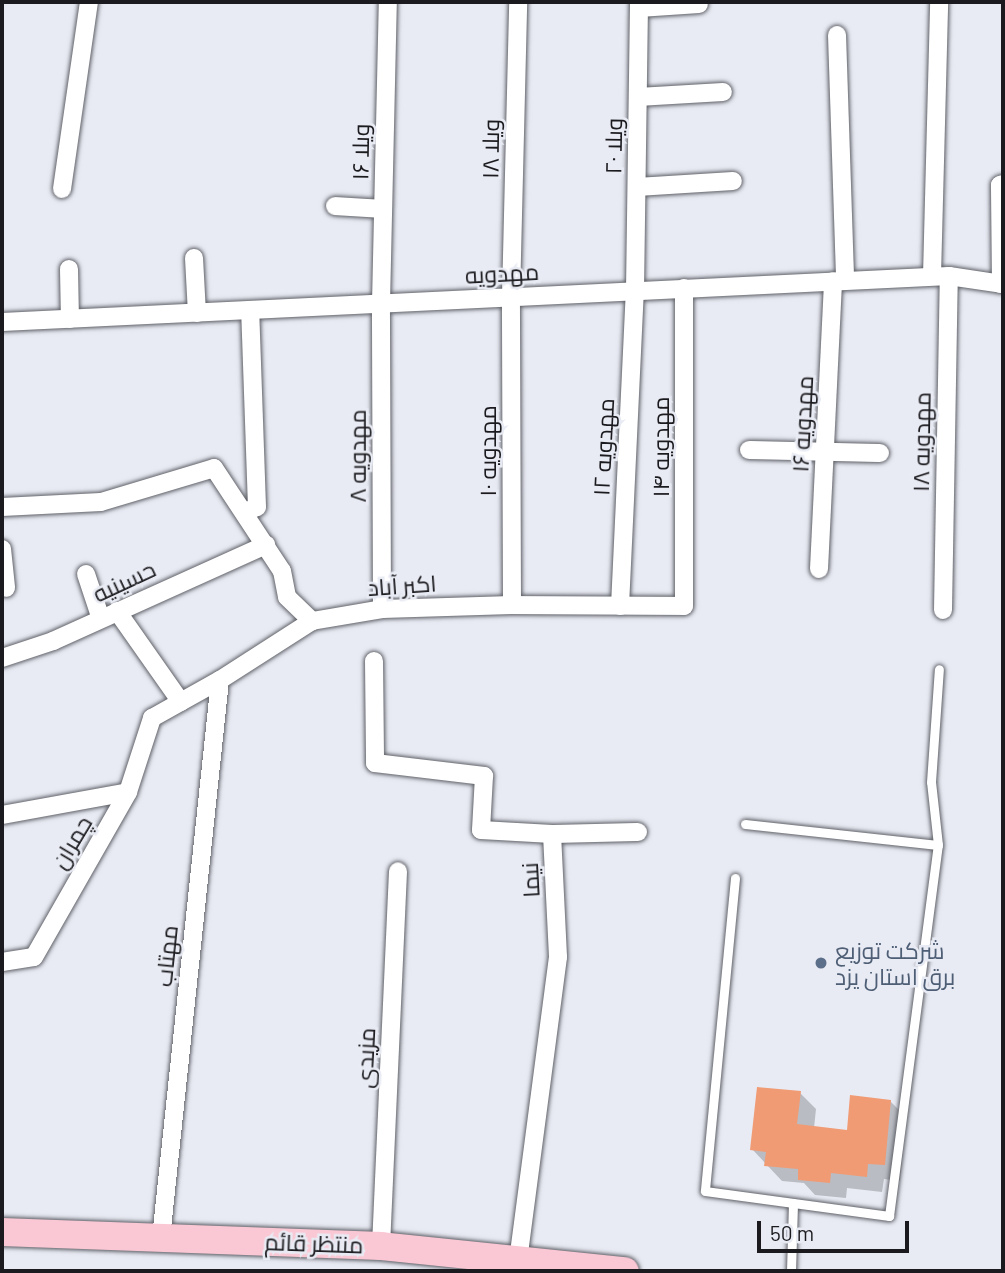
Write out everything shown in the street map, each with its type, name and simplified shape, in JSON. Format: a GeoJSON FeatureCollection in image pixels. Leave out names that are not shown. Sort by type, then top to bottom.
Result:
{"type":"FeatureCollection","features":[{"type":"Feature","properties":{"kind":"main road","name":"منتظر قائم"},"geometry":{"type":"LineString","coordinates":[[2,1232],[381,1246],[625,1271]]}},
{"type":"Feature","properties":{"kind":"street"},"geometry":{"type":"LineString","coordinates":[[62,189],[89,2]]}},
{"type":"Feature","properties":{"kind":"street","name":"ویلا ۱۶"},"geometry":{"type":"LineString","coordinates":[[381,303],[388,2]]}},
{"type":"Feature","properties":{"kind":"street","name":"ویلا ۱۸"},"geometry":{"type":"LineString","coordinates":[[511,297],[518,2]]}},
{"type":"Feature","properties":{"kind":"street","name":"مهدویه ۱۸"},"geometry":{"type":"LineString","coordinates":[[939,2],[943,610]]}},
{"type":"Feature","properties":{"kind":"street"},"geometry":{"type":"LineString","coordinates":[[639,5],[699,4]]}},
{"type":"Feature","properties":{"kind":"street","name":"ویلا ۲۰"},"geometry":{"type":"LineString","coordinates":[[635,291],[639,5]]}},
{"type":"Feature","properties":{"kind":"street","name":"مهدویه ۱۶"},"geometry":{"type":"LineString","coordinates":[[820,569],[825,452],[839,281],[837,35]]}},
{"type":"Feature","properties":{"kind":"street"},"geometry":{"type":"LineString","coordinates":[[638,97],[723,92]]}},
{"type":"Feature","properties":{"kind":"street"},"geometry":{"type":"LineString","coordinates":[[636,187],[733,181]]}},
{"type":"Feature","properties":{"kind":"street"},"geometry":{"type":"LineString","coordinates":[[1002,284],[1000,185],[1003,184]]}},
{"type":"Feature","properties":{"kind":"street"},"geometry":{"type":"LineString","coordinates":[[335,206],[383,209]]}},
{"type":"Feature","properties":{"kind":"street"},"geometry":{"type":"LineString","coordinates":[[194,257],[197,313]]}},
{"type":"Feature","properties":{"kind":"street"},"geometry":{"type":"LineString","coordinates":[[69,269],[70,319]]}},
{"type":"Feature","properties":{"kind":"street","name":"مهدویه"},"geometry":{"type":"LineString","coordinates":[[2,322],[941,276],[1002,284]]}},
{"type":"Feature","properties":{"kind":"street","name":"مهدویه ۱۴"},"geometry":{"type":"LineString","coordinates":[[684,288],[684,606]]}},
{"type":"Feature","properties":{"kind":"street","name":"مهدویه ۱۲"},"geometry":{"type":"LineString","coordinates":[[620,606],[635,291]]}},
{"type":"Feature","properties":{"kind":"street","name":"مهدویه ۱۰"},"geometry":{"type":"LineString","coordinates":[[511,297],[512,605]]}},
{"type":"Feature","properties":{"kind":"street","name":"مهدویه ۸"},"geometry":{"type":"LineString","coordinates":[[381,303],[382,609]]}},
{"type":"Feature","properties":{"kind":"street"},"geometry":{"type":"LineString","coordinates":[[245,512],[257,507],[250,310]]}},
{"type":"Feature","properties":{"kind":"street"},"geometry":{"type":"LineString","coordinates":[[749,450],[880,453]]}},
{"type":"Feature","properties":{"kind":"street"},"geometry":{"type":"LineString","coordinates":[[2,507],[101,502],[214,468],[282,571],[287,597],[312,621]]}},
{"type":"Feature","properties":{"kind":"street","name":"حسینیه"},"geometry":{"type":"LineString","coordinates":[[2,658],[52,641],[266,545]]}},
{"type":"Feature","properties":{"kind":"street"},"geometry":{"type":"LineString","coordinates":[[2,549],[6,588]]}},
{"type":"Feature","properties":{"kind":"street"},"geometry":{"type":"LineString","coordinates":[[86,574],[109,615],[181,702]]}},
{"type":"Feature","properties":{"kind":"street","name":"اکبر آباد"},"geometry":{"type":"LineString","coordinates":[[152,718],[220,680],[312,621],[382,609],[512,605],[684,606]]}},
{"type":"Feature","properties":{"kind":"street","name":"نیما"},"geometry":{"type":"LineString","coordinates":[[374,662],[375,763],[484,776],[481,830],[552,834],[558,957],[518,1259]]}},
{"type":"Feature","properties":{"kind":"street","name":"مهتاب"},"geometry":{"type":"LineString","coordinates":[[161,1238],[220,680]]}},
{"type":"Feature","properties":{"kind":"street","name":"چمران"},"geometry":{"type":"LineString","coordinates":[[2,962],[34,957],[128,792],[152,718]]}},
{"type":"Feature","properties":{"kind":"street"},"geometry":{"type":"LineString","coordinates":[[2,815],[128,792]]}},
{"type":"Feature","properties":{"kind":"street"},"geometry":{"type":"LineString","coordinates":[[552,834],[638,832]]}},
{"type":"Feature","properties":{"kind":"street","name":"مزیدی"},"geometry":{"type":"LineString","coordinates":[[381,1246],[398,871]]}},
{"type":"Feature","properties":{"kind":"lane"},"geometry":{"type":"LineString","coordinates":[[735,878],[705,1191],[889,1216],[938,845],[931,782],[939,668]]}},
{"type":"Feature","properties":{"kind":"lane"},"geometry":{"type":"LineString","coordinates":[[745,824],[938,845]]}},
{"type":"Feature","properties":{"kind":"lane"},"geometry":{"type":"LineString","coordinates":[[791,1271],[793,1203]]}},
{"type":"Feature","properties":{"kind":"building"},"geometry":{"type":"Polygon","coordinates":[[[757,1087],[801,1091],[797,1124],[847,1130],[850,1095],[891,1100],[885,1165],[868,1164],[867,1177],[831,1173],[830,1183],[798,1180],[798,1169],[764,1166],[766,1152],[750,1150],[757,1087]]]}},
{"type":"Feature","properties":{"kind":"place","name":"شرکت توزیع برق استان یزد"},"geometry":{"type":"Point","coordinates":[821,963]}}]}
